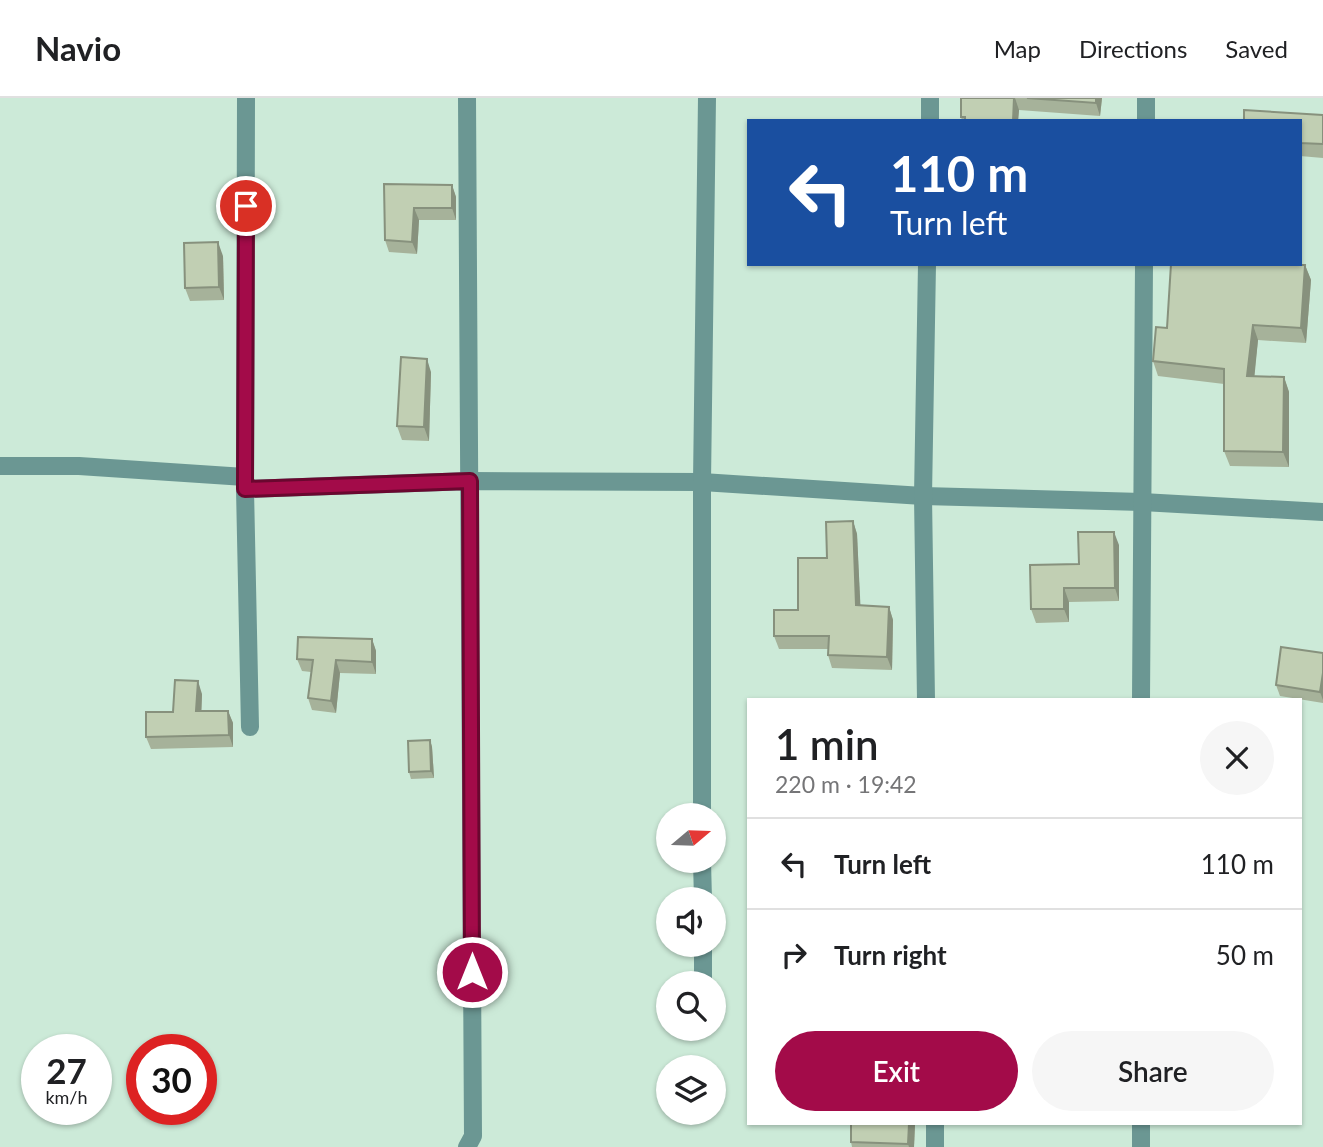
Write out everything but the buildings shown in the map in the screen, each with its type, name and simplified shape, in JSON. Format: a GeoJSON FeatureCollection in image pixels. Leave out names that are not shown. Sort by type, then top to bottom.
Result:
{"type":"FeatureCollection","features":[{"type":"Feature","properties":{"kind":"street"},"geometry":{"type":"LineString","coordinates":[[246,98],[245,483],[250,727]]}},
{"type":"Feature","properties":{"kind":"street"},"geometry":{"type":"LineString","coordinates":[[467,98],[473,1136],[467,1147]]}},
{"type":"Feature","properties":{"kind":"street"},"geometry":{"type":"LineString","coordinates":[[702,803],[702,482],[707,98]]}},
{"type":"Feature","properties":{"kind":"street"},"geometry":{"type":"LineString","coordinates":[[930,98],[930,119]]}},
{"type":"Feature","properties":{"kind":"street"},"geometry":{"type":"LineString","coordinates":[[1146,98],[1146,119]]}},
{"type":"Feature","properties":{"kind":"street"},"geometry":{"type":"LineString","coordinates":[[926,698],[922,496],[927,266]]}},
{"type":"Feature","properties":{"kind":"street"},"geometry":{"type":"LineString","coordinates":[[1142,698],[1144,266]]}},
{"type":"Feature","properties":{"kind":"street"},"geometry":{"type":"LineString","coordinates":[[0,466],[79,466],[245,483],[702,482],[922,496],[1142,502],[1323,512]]}},
{"type":"Feature","properties":{"kind":"street"},"geometry":{"type":"LineString","coordinates":[[934,1125],[935,1147]]}},
{"type":"Feature","properties":{"kind":"street"},"geometry":{"type":"LineString","coordinates":[[1141,1125],[1141,1147]]}},
{"type":"Feature","properties":{"kind":"route"},"geometry":{"type":"LineString","coordinates":[[246,206],[245,489],[470,481],[472,972]]}}]}
